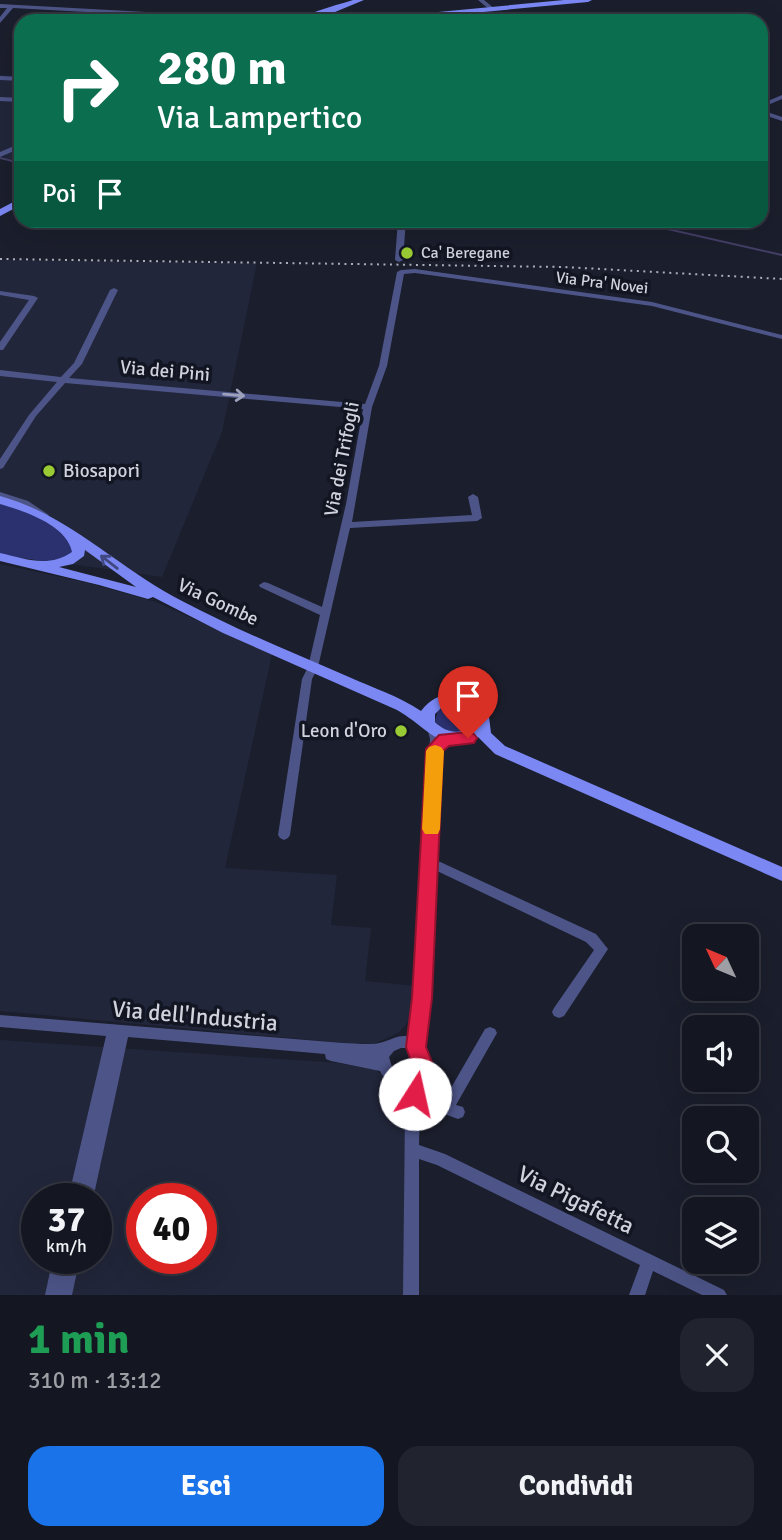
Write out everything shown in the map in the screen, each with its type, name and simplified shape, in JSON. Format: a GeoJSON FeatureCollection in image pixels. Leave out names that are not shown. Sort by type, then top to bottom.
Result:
{"type":"FeatureCollection","features":[{"type":"Feature","properties":{"kind":"main road"},"geometry":{"type":"LineString","coordinates":[[319,14],[360,0]]}},
{"type":"Feature","properties":{"kind":"main road"},"geometry":{"type":"LineString","coordinates":[[347,14],[346,10],[360,0]]}},
{"type":"Feature","properties":{"kind":"main road"},"geometry":{"type":"LineString","coordinates":[[448,14],[588,0]]}},
{"type":"Feature","properties":{"kind":"main road","name":"Via Gombe"},"geometry":{"type":"LineString","coordinates":[[0,497],[44,515],[74,534],[124,573],[188,610],[391,703],[431,727]]}},
{"type":"Feature","properties":{"kind":"main road"},"geometry":{"type":"LineString","coordinates":[[3,558],[53,565],[76,556],[78,547],[73,538],[44,515]]}},
{"type":"Feature","properties":{"kind":"main road"},"geometry":{"type":"LineString","coordinates":[[3,558],[119,585],[188,610]]}},
{"type":"Feature","properties":{"kind":"main road"},"geometry":{"type":"LineString","coordinates":[[391,703],[418,707],[457,698],[472,703],[481,713],[481,724],[487,739],[500,750]]}},
{"type":"Feature","properties":{"kind":"main road"},"geometry":{"type":"LineString","coordinates":[[443,700],[428,712],[431,727],[457,738],[500,750],[782,874]]}},
{"type":"Feature","properties":{"kind":"main road"},"geometry":{"type":"LineString","coordinates":[[457,738],[474,733],[481,724]]}},
{"type":"Feature","properties":{"kind":"street"},"geometry":{"type":"LineString","coordinates":[[23,7],[29,0]]}},
{"type":"Feature","properties":{"kind":"street"},"geometry":{"type":"LineString","coordinates":[[481,0],[492,9]]}},
{"type":"Feature","properties":{"kind":"street"},"geometry":{"type":"LineString","coordinates":[[0,6],[138,14]]}},
{"type":"Feature","properties":{"kind":"street"},"geometry":{"type":"LineString","coordinates":[[0,21],[11,7]]}},
{"type":"Feature","properties":{"kind":"street"},"geometry":{"type":"LineString","coordinates":[[42,14],[46,8]]}},
{"type":"Feature","properties":{"kind":"street"},"geometry":{"type":"LineString","coordinates":[[399,260],[401,228]]}},
{"type":"Feature","properties":{"kind":"street","name":"Via Pra' Novei"},"geometry":{"type":"LineString","coordinates":[[415,271],[652,304],[782,337]]}},
{"type":"Feature","properties":{"kind":"street","name":"Via dei Trifogli"},"geometry":{"type":"LineString","coordinates":[[284,835],[307,679],[313,667],[346,525],[368,407],[383,366],[399,276],[401,272],[415,271]]}},
{"type":"Feature","properties":{"kind":"street"},"geometry":{"type":"LineString","coordinates":[[0,466],[33,415],[78,364],[114,290]]}},
{"type":"Feature","properties":{"kind":"street"},"geometry":{"type":"LineString","coordinates":[[0,293],[34,298],[0,348]]}},
{"type":"Feature","properties":{"kind":"street","name":"Via dei Pini"},"geometry":{"type":"LineString","coordinates":[[0,373],[368,407]]}},
{"type":"Feature","properties":{"kind":"street"},"geometry":{"type":"LineString","coordinates":[[346,525],[477,518],[473,497]]}},
{"type":"Feature","properties":{"kind":"street"},"geometry":{"type":"LineString","coordinates":[[264,585],[325,614]]}},
{"type":"Feature","properties":{"kind":"street"},"geometry":{"type":"LineString","coordinates":[[411,1295],[415,1072],[421,1058],[416,1047],[421,1010],[435,749],[431,727]]}},
{"type":"Feature","properties":{"kind":"street"},"geometry":{"type":"LineString","coordinates":[[435,749],[445,740],[457,738]]}},
{"type":"Feature","properties":{"kind":"street"},"geometry":{"type":"LineString","coordinates":[[429,862],[591,938],[600,945],[602,949],[559,1012]]}},
{"type":"Feature","properties":{"kind":"street"},"geometry":{"type":"LineString","coordinates":[[421,1010],[408,1035],[393,1044],[382,1057],[414,1105],[453,1110],[490,1033]]}},
{"type":"Feature","properties":{"kind":"street","name":"Via dell'Industria"},"geometry":{"type":"LineString","coordinates":[[0,1021],[342,1056],[389,1071]]}},
{"type":"Feature","properties":{"kind":"street","name":"Via dell'Industria"},"geometry":{"type":"LineString","coordinates":[[0,1028],[343,1049],[372,1050],[393,1044]]}},
{"type":"Feature","properties":{"kind":"street"},"geometry":{"type":"LineString","coordinates":[[79,1183],[118,1034]]}},
{"type":"Feature","properties":{"kind":"street"},"geometry":{"type":"LineString","coordinates":[[89,1183],[118,1034]]}},
{"type":"Feature","properties":{"kind":"street"},"geometry":{"type":"LineString","coordinates":[[393,1044],[416,1047]]}},
{"type":"Feature","properties":{"kind":"street"},"geometry":{"type":"LineString","coordinates":[[389,1071],[408,1076],[415,1072]]}},
{"type":"Feature","properties":{"kind":"street","name":"Via Pigafetta"},"geometry":{"type":"LineString","coordinates":[[412,1150],[440,1159],[719,1295]]}},
{"type":"Feature","properties":{"kind":"street"},"geometry":{"type":"LineString","coordinates":[[637,1295],[649,1261]]}},
{"type":"Feature","properties":{"kind":"street"},"geometry":{"type":"LineString","coordinates":[[53,1295],[58,1274]]}},
{"type":"Feature","properties":{"kind":"street"},"geometry":{"type":"LineString","coordinates":[[64,1295],[69,1274]]}},
{"type":"Feature","properties":{"kind":"shaded area"},"geometry":{"type":"Polygon","coordinates":[[[0,75],[14,76],[14,160],[0,157],[0,75]]]}},
{"type":"Feature","properties":{"kind":"shaded area"},"geometry":{"type":"Polygon","coordinates":[[[0,260],[257,263],[222,432],[162,577],[0,554],[0,260]]]}},
{"type":"Feature","properties":{"kind":"shaded area"},"geometry":{"type":"Polygon","coordinates":[[[0,502],[45,520],[72,541],[72,555],[50,562],[0,555],[0,502]]]}},
{"type":"Feature","properties":{"kind":"shaded area"},"geometry":{"type":"Polygon","coordinates":[[[0,564],[88,583],[156,602],[272,654],[225,868],[337,875],[331,925],[371,928],[365,981],[416,986],[410,1020],[398,1033],[374,1044],[343,1043],[0,1011],[0,564]]]}},
{"type":"Feature","properties":{"kind":"shaded area"},"geometry":{"type":"Polygon","coordinates":[[[453,704],[465,707],[474,718],[474,723],[459,732],[444,729],[435,721],[438,710],[453,704]]]}},
{"type":"Feature","properties":{"kind":"shaded area"},"geometry":{"type":"Polygon","coordinates":[[[0,1040],[338,1063],[376,1070],[400,1091],[407,1116],[404,1295],[0,1295],[0,1040]]]}},
{"type":"Feature","properties":{"kind":"waterway"},"geometry":{"type":"LineString","coordinates":[[0,158],[14,161]]}},
{"type":"Feature","properties":{"kind":"waterway"},"geometry":{"type":"LineString","coordinates":[[663,228],[782,255]]}},
{"type":"Feature","properties":{"kind":"railway"},"geometry":{"type":"LineString","coordinates":[[0,259],[564,267],[782,279]]}},
{"type":"Feature","properties":{"kind":"slow traffic"},"geometry":{"type":"LineString","coordinates":[[431,829],[435,751]]}},
{"type":"Feature","properties":{"kind":"place","name":"Ca' Beregane"},"geometry":{"type":"Point","coordinates":[407,253]}},
{"type":"Feature","properties":{"kind":"place","name":"Biosapori"},"geometry":{"type":"Point","coordinates":[49,471]}},
{"type":"Feature","properties":{"kind":"place","name":"Leon d'Oro"},"geometry":{"type":"Point","coordinates":[401,731]}},
{"type":"Feature","properties":{"kind":"route"},"geometry":{"type":"LineString","coordinates":[[415,1094],[415,1072],[421,1062],[416,1047],[422,998],[435,749],[445,740],[468,738]]}}]}
